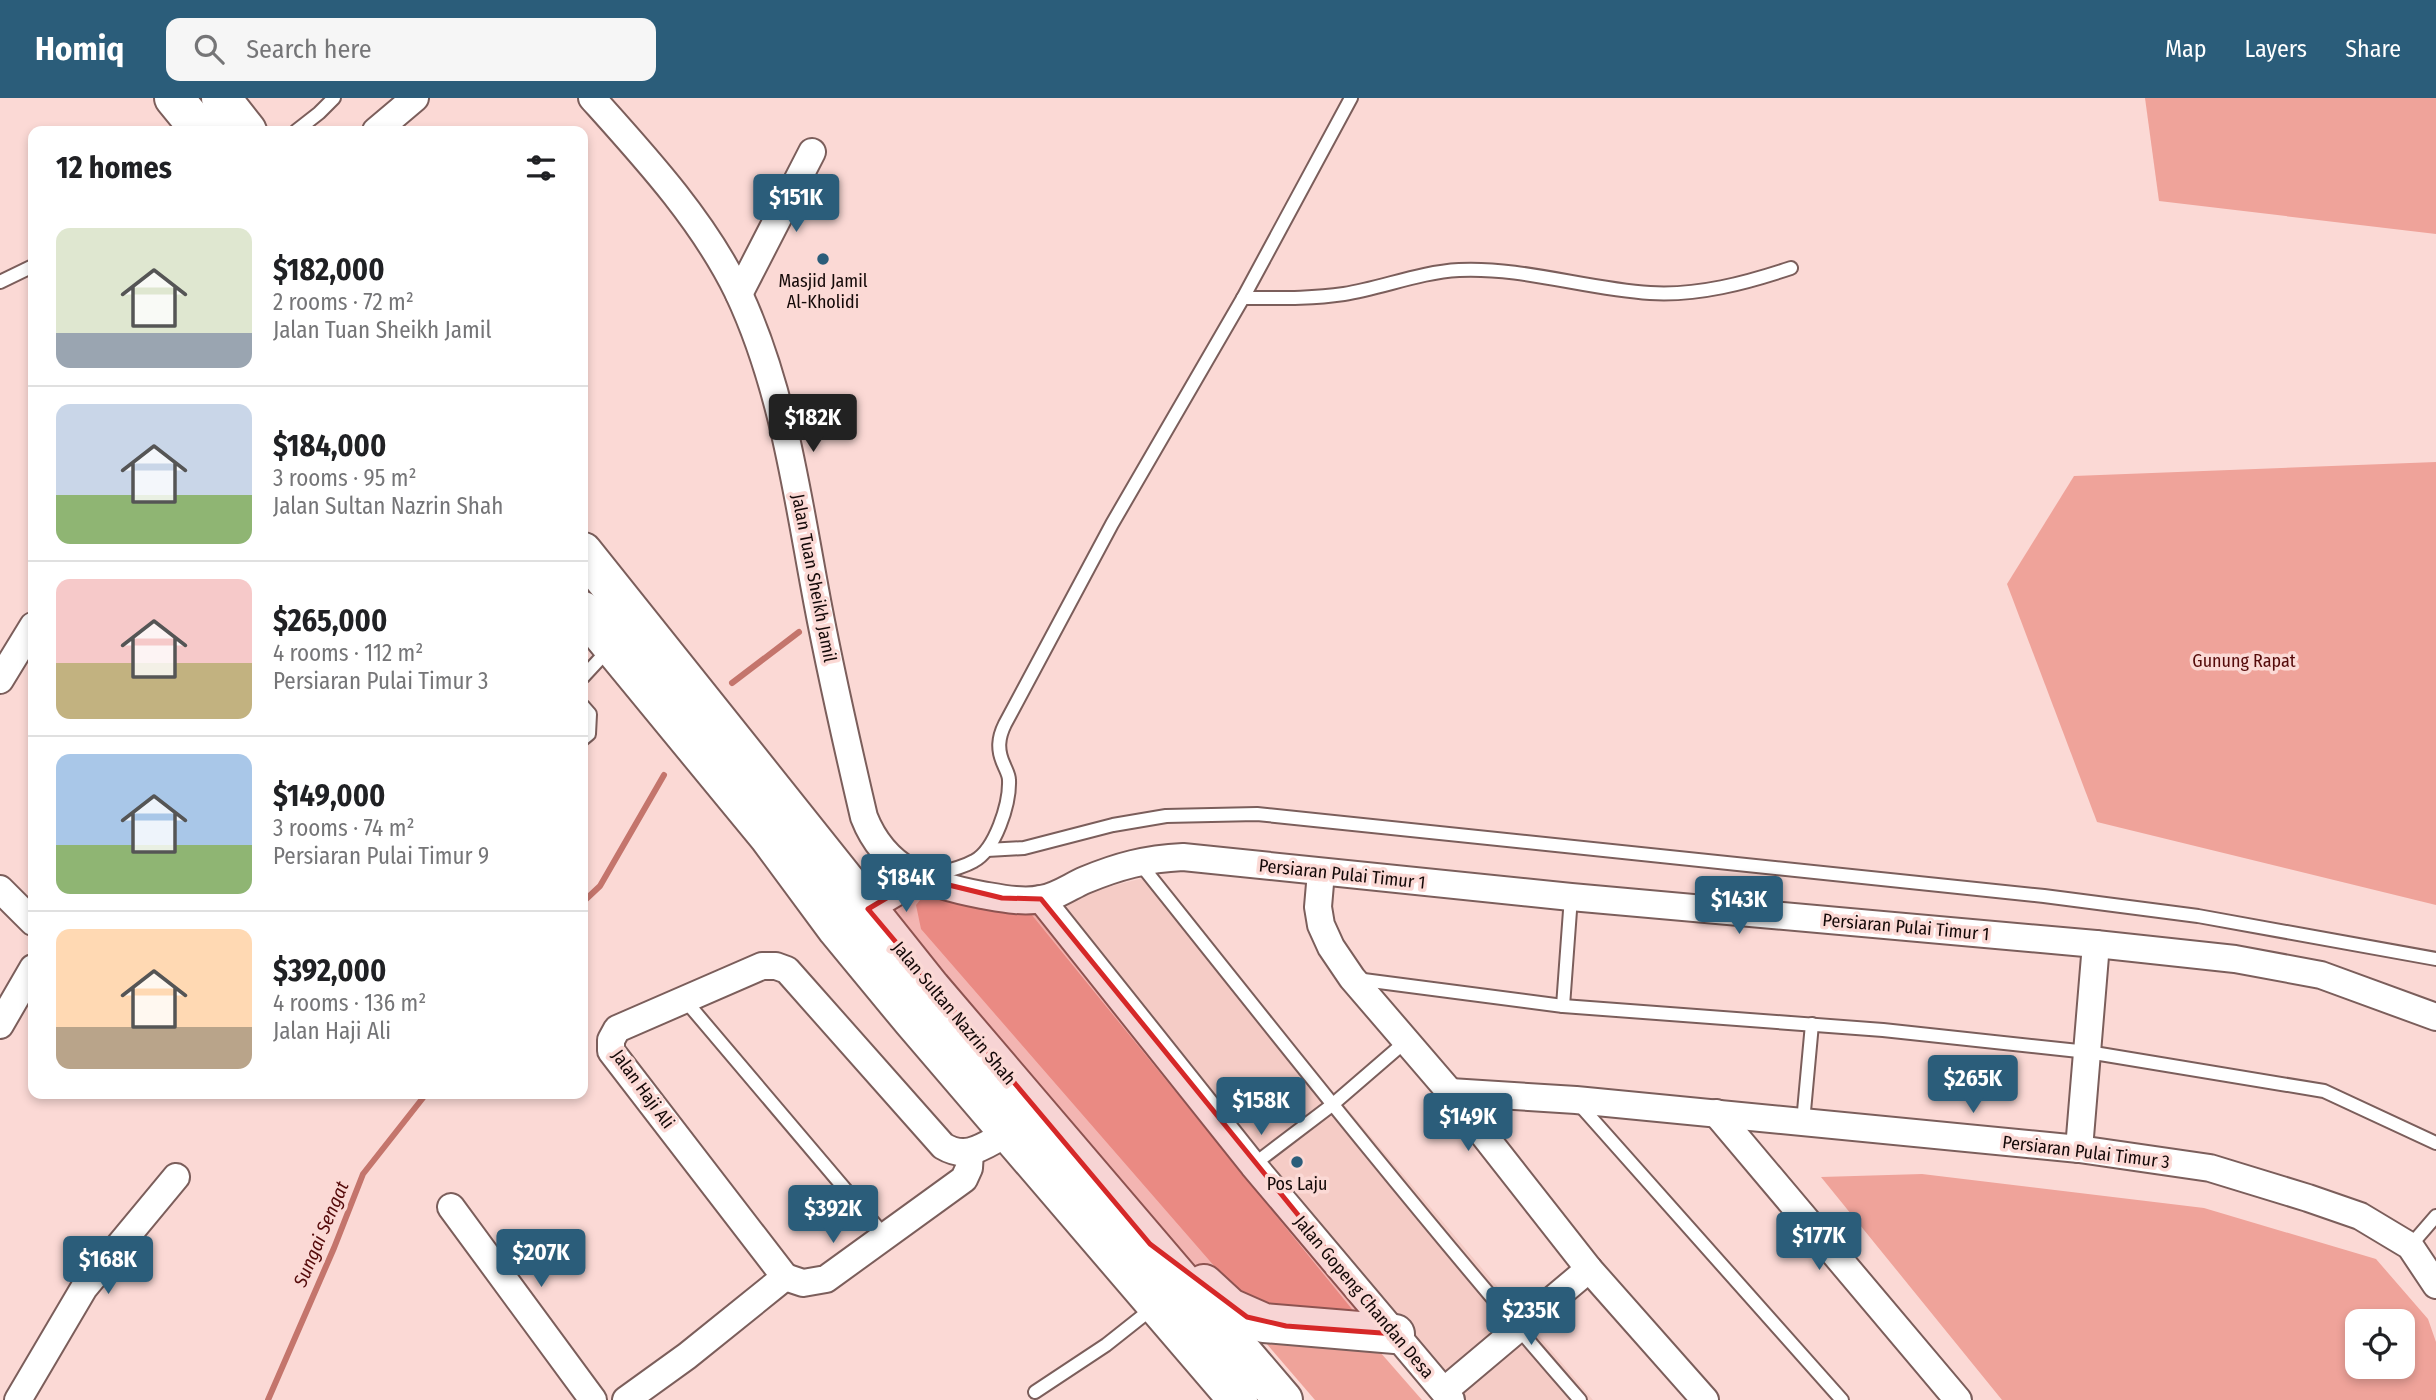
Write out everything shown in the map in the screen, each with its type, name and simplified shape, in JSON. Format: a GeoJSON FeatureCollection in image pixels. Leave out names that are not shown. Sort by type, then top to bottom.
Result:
{"type":"FeatureCollection","features":[{"type":"Feature","properties":{"kind":"highway"},"geometry":{"type":"LineString","coordinates":[[174,98],[197,126]]}},
{"type":"Feature","properties":{"kind":"highway"},"geometry":{"type":"LineString","coordinates":[[221,98],[243,126]]}},
{"type":"Feature","properties":{"kind":"highway","name":"Jalan Sultan Nazrin Shah"},"geometry":{"type":"LineString","coordinates":[[588,558],[931,988],[1283,1400]]}},
{"type":"Feature","properties":{"kind":"highway","name":"Jalan Sultan Nazrin Shah"},"geometry":{"type":"LineString","coordinates":[[588,617],[769,837],[837,929],[913,1021],[1231,1395]]}},
{"type":"Feature","properties":{"kind":"highway"},"geometry":{"type":"LineString","coordinates":[[769,837],[784,842],[791,848],[819,882],[847,901],[867,909],[863,929],[865,943],[908,1002],[913,1021]]}},
{"type":"Feature","properties":{"kind":"highway"},"geometry":{"type":"LineString","coordinates":[[1150,1244],[1170,1255],[1230,1308],[1247,1317],[1286,1326],[1395,1334]]}},
{"type":"Feature","properties":{"kind":"highway"},"geometry":{"type":"LineString","coordinates":[[1150,1244],[1179,1301],[1263,1400]]}},
{"type":"Feature","properties":{"kind":"street"},"geometry":{"type":"LineString","coordinates":[[382,126],[415,98]]}},
{"type":"Feature","properties":{"kind":"street","name":"Jalan Tuan Sheikh Jamil"},"geometry":{"type":"LineString","coordinates":[[592,98],[653,167],[684,208],[722,263],[739,294],[772,382],[795,482],[818,608],[864,817],[871,834],[883,852],[899,866],[920,878],[962,891],[1002,898],[1041,900]]}},
{"type":"Feature","properties":{"kind":"street"},"geometry":{"type":"LineString","coordinates":[[739,294],[812,152]]}},
{"type":"Feature","properties":{"kind":"street"},"geometry":{"type":"LineString","coordinates":[[0,680],[28,634]]}},
{"type":"Feature","properties":{"kind":"street","name":"Persiaran Pulai Timur 1"},"geometry":{"type":"LineString","coordinates":[[1041,900],[1114,868],[1138,861],[1183,858],[2235,959],[2321,975],[2436,1017]]}},
{"type":"Feature","properties":{"kind":"street"},"geometry":{"type":"LineString","coordinates":[[1321,872],[1318,907],[1321,925],[1331,947],[1352,978],[1450,1092],[1589,1269],[1705,1400]]}},
{"type":"Feature","properties":{"kind":"street"},"geometry":{"type":"LineString","coordinates":[[867,909],[920,878]]}},
{"type":"Feature","properties":{"kind":"street"},"geometry":{"type":"LineString","coordinates":[[0,889],[28,917]]}},
{"type":"Feature","properties":{"kind":"street","name":"Jalan Gopeng Chandan Desa"},"geometry":{"type":"LineString","coordinates":[[1041,900],[1253,1165],[1448,1395]]}},
{"type":"Feature","properties":{"kind":"street"},"geometry":{"type":"LineString","coordinates":[[2079,1149],[2096,944]]}},
{"type":"Feature","properties":{"kind":"street","name":"Jalan Haji Ali"},"geometry":{"type":"LineString","coordinates":[[785,1278],[611,1051],[611,1040],[617,1029],[762,966],[776,966],[787,970],[943,1146],[956,1154],[970,1152]]}},
{"type":"Feature","properties":{"kind":"street"},"geometry":{"type":"LineString","coordinates":[[0,1025],[28,977]]}},
{"type":"Feature","properties":{"kind":"street","name":"Persiaran Pulai Timur 3"},"geometry":{"type":"LineString","coordinates":[[1450,1092],[1576,1100],[2079,1149],[2210,1168],[2360,1216],[2410,1246],[2436,1285]]}},
{"type":"Feature","properties":{"kind":"street"},"geometry":{"type":"LineString","coordinates":[[1716,1113],[1958,1400]]}},
{"type":"Feature","properties":{"kind":"street"},"geometry":{"type":"LineString","coordinates":[[626,1400],[687,1356],[785,1278],[803,1283],[826,1279],[964,1179],[969,1168],[970,1152],[1008,1133]]}},
{"type":"Feature","properties":{"kind":"street"},"geometry":{"type":"LineString","coordinates":[[18,1400],[84,1288],[176,1177]]}},
{"type":"Feature","properties":{"kind":"street"},"geometry":{"type":"LineString","coordinates":[[451,1207],[593,1400]]}},
{"type":"Feature","properties":{"kind":"street"},"geometry":{"type":"LineString","coordinates":[[1448,1395],[1517,1328],[1589,1269]]}},
{"type":"Feature","properties":{"kind":"lane"},"geometry":{"type":"LineString","coordinates":[[303,126],[334,98]]}},
{"type":"Feature","properties":{"kind":"lane"},"geometry":{"type":"LineString","coordinates":[[920,878],[973,862],[987,850],[996,835],[1008,797],[1009,778],[1000,758],[998,738],[1112,524],[1243,298],[1351,98]]}},
{"type":"Feature","properties":{"kind":"lane"},"geometry":{"type":"LineString","coordinates":[[0,282],[28,268]]}},
{"type":"Feature","properties":{"kind":"lane"},"geometry":{"type":"LineString","coordinates":[[1243,298],[1307,298],[1346,294],[1457,270],[1495,271],[1652,293],[1701,291],[1752,281],[1791,268]]}},
{"type":"Feature","properties":{"kind":"lane"},"geometry":{"type":"LineString","coordinates":[[588,672],[611,647]]}},
{"type":"Feature","properties":{"kind":"lane"},"geometry":{"type":"LineString","coordinates":[[588,712],[588,735]]}},
{"type":"Feature","properties":{"kind":"lane"},"geometry":{"type":"LineString","coordinates":[[987,850],[1024,848],[1114,825],[1166,816],[1257,814],[2044,895],[2198,916],[2436,959]]}},
{"type":"Feature","properties":{"kind":"lane"},"geometry":{"type":"LineString","coordinates":[[1138,861],[1332,1105],[1580,1400]]}},
{"type":"Feature","properties":{"kind":"lane"},"geometry":{"type":"LineString","coordinates":[[1563,1006],[1571,897]]}},
{"type":"Feature","properties":{"kind":"lane"},"geometry":{"type":"LineString","coordinates":[[1352,978],[1563,1006],[1883,1030],[2088,1052],[2324,1091],[2436,1143]]}},
{"type":"Feature","properties":{"kind":"lane"},"geometry":{"type":"LineString","coordinates":[[684,999],[884,1235]]}},
{"type":"Feature","properties":{"kind":"lane"},"geometry":{"type":"LineString","coordinates":[[1803,1122],[1812,1024]]}},
{"type":"Feature","properties":{"kind":"lane"},"geometry":{"type":"LineString","coordinates":[[1253,1165],[1332,1105],[1405,1042]]}},
{"type":"Feature","properties":{"kind":"lane"},"geometry":{"type":"LineString","coordinates":[[1576,1100],[1842,1400]]}},
{"type":"Feature","properties":{"kind":"lane"},"geometry":{"type":"LineString","coordinates":[[2410,1246],[2436,1216]]}},
{"type":"Feature","properties":{"kind":"lane"},"geometry":{"type":"LineString","coordinates":[[1035,1392],[1106,1345],[1157,1305]]}},
{"type":"Feature","properties":{"kind":"highlighted area"},"geometry":{"type":"Polygon","coordinates":[[[920,878],[1002,898],[1041,899],[1395,1334],[1286,1326],[1247,1317],[1150,1244],[868,909],[920,878]]]}},
{"type":"Feature","properties":{"kind":"shaded area"},"geometry":{"type":"Polygon","coordinates":[[[1151,876],[1593,1400],[1442,1400],[1026,908],[1151,876]]]}},
{"type":"Feature","properties":{"kind":"green space"},"geometry":{"type":"Polygon","coordinates":[[[2145,98],[2436,98],[2436,234],[2159,201],[2145,98]]]}},
{"type":"Feature","properties":{"kind":"green space","name":"Gunung Rapat"},"geometry":{"type":"Polygon","coordinates":[[[2436,462],[2436,905],[2097,822],[2007,584],[2074,476],[2436,462]]]}},
{"type":"Feature","properties":{"kind":"green space"},"geometry":{"type":"Polygon","coordinates":[[[928,890],[984,910],[1032,915],[1360,1319],[1242,1298],[921,929],[916,905],[928,890]]]}},
{"type":"Feature","properties":{"kind":"green space"},"geometry":{"type":"Polygon","coordinates":[[[1922,1174],[2204,1208],[2376,1259],[2428,1319],[2436,1342],[2436,1400],[2002,1400],[1821,1177],[1922,1174]]]}},
{"type":"Feature","properties":{"kind":"green space"},"geometry":{"type":"Polygon","coordinates":[[[1259,1335],[1373,1344],[1422,1400],[1315,1400],[1259,1335]]]}},
{"type":"Feature","properties":{"kind":"waterway","name":"Sungai Sengat"},"geometry":{"type":"LineString","coordinates":[[732,683],[799,632]]}},
{"type":"Feature","properties":{"kind":"waterway","name":"Sungai Sengat"},"geometry":{"type":"LineString","coordinates":[[588,897],[600,886],[664,775]]}},
{"type":"Feature","properties":{"kind":"waterway","name":"Sungai Sengat"},"geometry":{"type":"LineString","coordinates":[[268,1400],[363,1174],[422,1099]]}},
{"type":"Feature","properties":{"kind":"place","name":"Masjid Jamil Al-Kholidi"},"geometry":{"type":"Point","coordinates":[823,259]}},
{"type":"Feature","properties":{"kind":"place","name":"Pos Laju"},"geometry":{"type":"Point","coordinates":[1297,1162]}}]}
